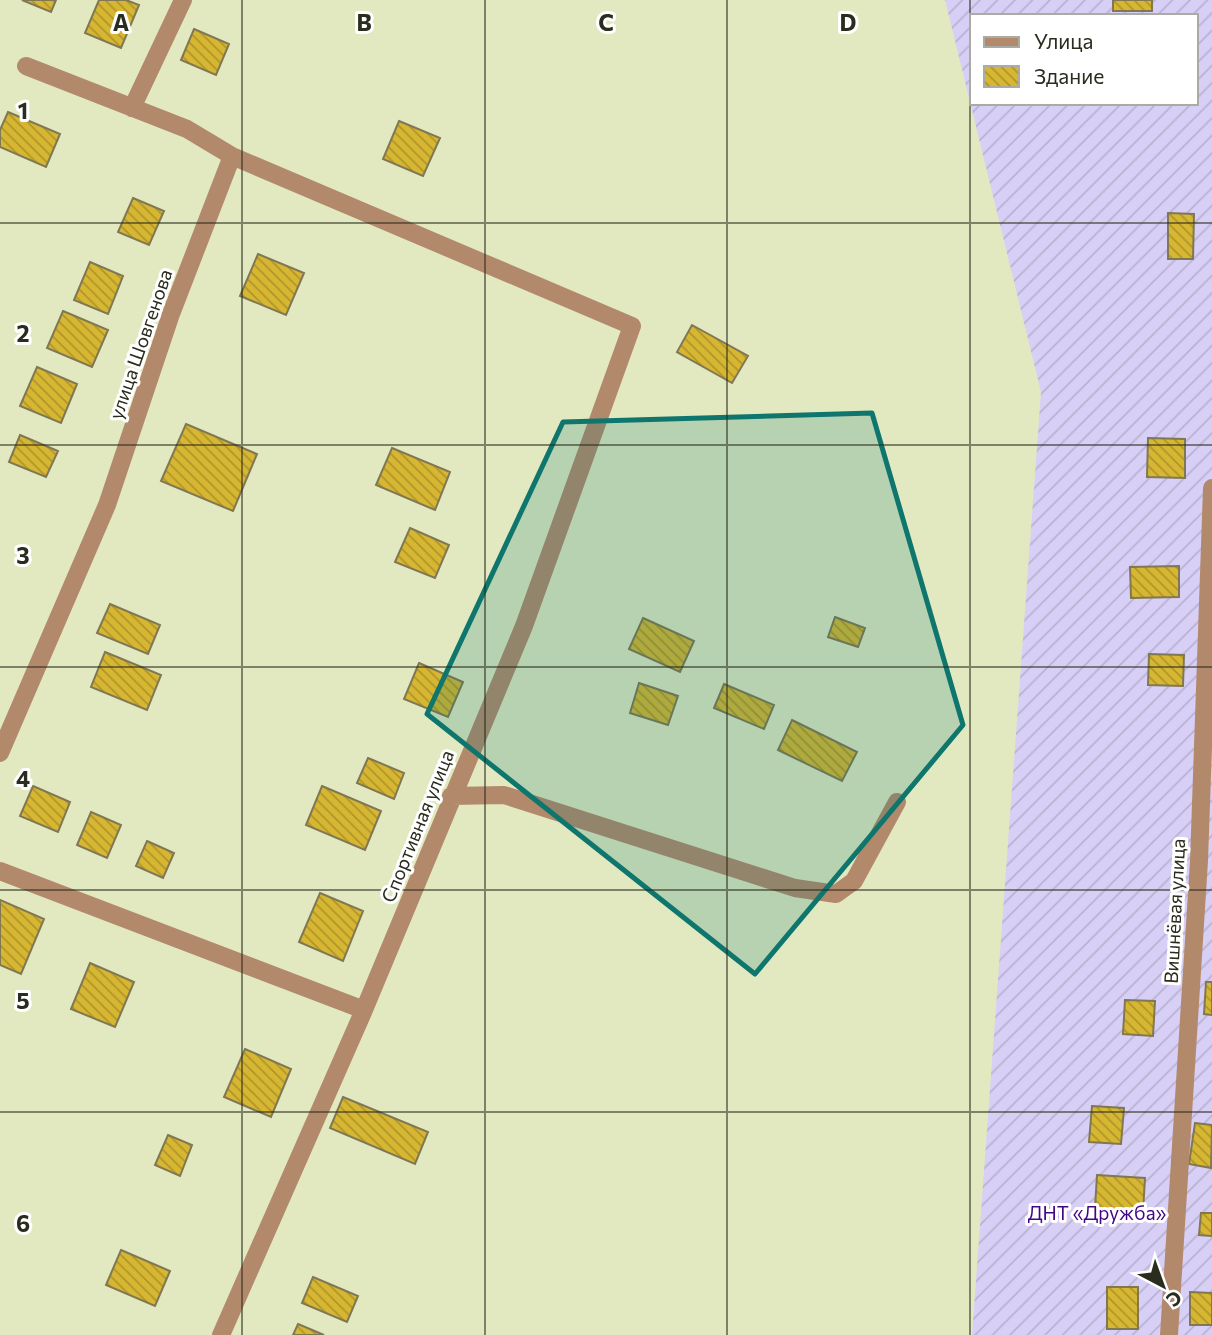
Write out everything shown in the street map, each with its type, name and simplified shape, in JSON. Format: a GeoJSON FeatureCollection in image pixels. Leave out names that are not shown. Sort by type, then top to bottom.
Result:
{"type":"FeatureCollection","features":[{"type":"Feature","properties":{"kind":"street"},"geometry":{"type":"LineString","coordinates":[[132,108],[183,0]]}},
{"type":"Feature","properties":{"kind":"street"},"geometry":{"type":"LineString","coordinates":[[26,66],[187,130],[232,156]]}},
{"type":"Feature","properties":{"kind":"street","name":"Спортивная улица"},"geometry":{"type":"LineString","coordinates":[[221,1335],[365,1010],[451,796],[524,626],[632,326],[232,156]]}},
{"type":"Feature","properties":{"kind":"street","name":"улица Шовгенова"},"geometry":{"type":"LineString","coordinates":[[0,753],[107,505],[171,314],[232,156]]}},
{"type":"Feature","properties":{"kind":"street","name":"Вишнёвая улица"},"geometry":{"type":"LineString","coordinates":[[1169,1335],[1205,858],[1212,488]]}},
{"type":"Feature","properties":{"kind":"street"},"geometry":{"type":"LineString","coordinates":[[451,796],[504,795],[795,888],[836,894],[854,881],[897,802]]}},
{"type":"Feature","properties":{"kind":"street"},"geometry":{"type":"LineString","coordinates":[[0,871],[365,1010]]}},
{"type":"Feature","properties":{"kind":"highlighted area"},"geometry":{"type":"Polygon","coordinates":[[[872,413],[963,725],[755,974],[427,714],[563,422],[872,413]]]}},
{"type":"Feature","properties":{"kind":"green space","name":"ДНТ «Дружба»"},"geometry":{"type":"Polygon","coordinates":[[[945,0],[1212,0],[1212,1335],[972,1335],[1041,392],[971,105],[1198,105],[1198,14],[970,14],[970,102],[945,0]]]}},
{"type":"Feature","properties":{"kind":"building"},"geometry":{"type":"Polygon","coordinates":[[[22,0],[56,0],[51,12],[22,0]]]}},
{"type":"Feature","properties":{"kind":"building"},"geometry":{"type":"Polygon","coordinates":[[[99,0],[126,0],[139,5],[121,48],[85,33],[99,0]]]}},
{"type":"Feature","properties":{"kind":"building"},"geometry":{"type":"Polygon","coordinates":[[[1113,0],[1152,0],[1152,11],[1113,11],[1113,0]]]}},
{"type":"Feature","properties":{"kind":"building"},"geometry":{"type":"Polygon","coordinates":[[[194,29],[229,44],[216,75],[181,60],[194,29]]]}},
{"type":"Feature","properties":{"kind":"building"},"geometry":{"type":"Polygon","coordinates":[[[8,112],[60,134],[46,167],[0,147],[0,130],[8,112]]]}},
{"type":"Feature","properties":{"kind":"building"},"geometry":{"type":"Polygon","coordinates":[[[399,121],[440,138],[423,176],[383,159],[399,121]]]}},
{"type":"Feature","properties":{"kind":"building"},"geometry":{"type":"Polygon","coordinates":[[[133,198],[164,211],[149,245],[118,232],[133,198]]]}},
{"type":"Feature","properties":{"kind":"building"},"geometry":{"type":"Polygon","coordinates":[[[1168,213],[1194,214],[1193,259],[1168,259],[1168,213]]]}},
{"type":"Feature","properties":{"kind":"building"},"geometry":{"type":"Polygon","coordinates":[[[258,254],[304,273],[286,315],[240,296],[258,254]]]}},
{"type":"Feature","properties":{"kind":"building"},"geometry":{"type":"Polygon","coordinates":[[[90,262],[123,276],[108,314],[74,300],[90,262]]]}},
{"type":"Feature","properties":{"kind":"building"},"geometry":{"type":"Polygon","coordinates":[[[63,311],[108,330],[92,367],[47,348],[63,311]]]}},
{"type":"Feature","properties":{"kind":"building"},"geometry":{"type":"Polygon","coordinates":[[[692,325],[748,356],[732,383],[677,352],[692,325]]]}},
{"type":"Feature","properties":{"kind":"building"},"geometry":{"type":"Polygon","coordinates":[[[37,367],[77,384],[61,423],[20,406],[37,367]]]}},
{"type":"Feature","properties":{"kind":"building"},"geometry":{"type":"Polygon","coordinates":[[[186,424],[257,454],[233,511],[161,481],[186,424]]]}},
{"type":"Feature","properties":{"kind":"building"},"geometry":{"type":"Polygon","coordinates":[[[20,435],[58,451],[46,477],[9,462],[20,435]]]}},
{"type":"Feature","properties":{"kind":"building"},"geometry":{"type":"Polygon","coordinates":[[[1148,438],[1185,439],[1185,478],[1147,477],[1148,438]]]}},
{"type":"Feature","properties":{"kind":"building"},"geometry":{"type":"Polygon","coordinates":[[[392,448],[450,472],[435,510],[376,485],[392,448]]]}},
{"type":"Feature","properties":{"kind":"building"},"geometry":{"type":"Polygon","coordinates":[[[410,528],[449,545],[435,578],[395,562],[410,528]]]}},
{"type":"Feature","properties":{"kind":"building"},"geometry":{"type":"Polygon","coordinates":[[[1179,566],[1179,597],[1131,598],[1130,567],[1179,566]]]}},
{"type":"Feature","properties":{"kind":"building"},"geometry":{"type":"Polygon","coordinates":[[[110,604],[160,625],[148,654],[97,633],[110,604]]]}},
{"type":"Feature","properties":{"kind":"building"},"geometry":{"type":"Polygon","coordinates":[[[835,617],[865,628],[858,647],[828,637],[835,617]]]}},
{"type":"Feature","properties":{"kind":"building"},"geometry":{"type":"Polygon","coordinates":[[[643,618],[694,641],[680,672],[629,649],[643,618]]]}},
{"type":"Feature","properties":{"kind":"building"},"geometry":{"type":"Polygon","coordinates":[[[105,652],[161,675],[147,710],[91,687],[105,652]]]}},
{"type":"Feature","properties":{"kind":"building"},"geometry":{"type":"Polygon","coordinates":[[[1149,654],[1184,655],[1183,686],[1148,685],[1149,654]]]}},
{"type":"Feature","properties":{"kind":"building"},"geometry":{"type":"Polygon","coordinates":[[[419,663],[463,682],[448,717],[404,699],[419,663]]]}},
{"type":"Feature","properties":{"kind":"building"},"geometry":{"type":"Polygon","coordinates":[[[639,683],[678,696],[668,725],[630,713],[639,683]]]}},
{"type":"Feature","properties":{"kind":"building"},"geometry":{"type":"Polygon","coordinates":[[[724,684],[774,705],[764,729],[714,708],[724,684]]]}},
{"type":"Feature","properties":{"kind":"building"},"geometry":{"type":"Polygon","coordinates":[[[792,720],[857,752],[842,781],[778,750],[792,720]]]}},
{"type":"Feature","properties":{"kind":"building"},"geometry":{"type":"Polygon","coordinates":[[[368,758],[404,773],[394,799],[357,783],[368,758]]]}},
{"type":"Feature","properties":{"kind":"building"},"geometry":{"type":"Polygon","coordinates":[[[33,786],[70,802],[58,832],[20,816],[33,786]]]}},
{"type":"Feature","properties":{"kind":"building"},"geometry":{"type":"Polygon","coordinates":[[[322,786],[381,811],[365,850],[306,825],[322,786]]]}},
{"type":"Feature","properties":{"kind":"building"},"geometry":{"type":"Polygon","coordinates":[[[91,812],[121,825],[107,858],[77,845],[91,812]]]}},
{"type":"Feature","properties":{"kind":"building"},"geometry":{"type":"Polygon","coordinates":[[[147,841],[174,853],[163,878],[136,866],[147,841]]]}},
{"type":"Feature","properties":{"kind":"building"},"geometry":{"type":"Polygon","coordinates":[[[320,893],[363,911],[343,961],[299,942],[320,893]]]}},
{"type":"Feature","properties":{"kind":"building"},"geometry":{"type":"Polygon","coordinates":[[[0,900],[44,919],[21,974],[0,965],[0,900]]]}},
{"type":"Feature","properties":{"kind":"building"},"geometry":{"type":"Polygon","coordinates":[[[90,963],[134,982],[115,1027],[71,1009],[90,963]]]}},
{"type":"Feature","properties":{"kind":"building"},"geometry":{"type":"Polygon","coordinates":[[[1206,982],[1212,982],[1212,1015],[1204,1014],[1206,982]]]}},
{"type":"Feature","properties":{"kind":"building"},"geometry":{"type":"Polygon","coordinates":[[[1125,1000],[1155,1001],[1153,1036],[1123,1034],[1125,1000]]]}},
{"type":"Feature","properties":{"kind":"building"},"geometry":{"type":"Polygon","coordinates":[[[245,1049],[291,1069],[271,1117],[224,1097],[245,1049]]]}},
{"type":"Feature","properties":{"kind":"building"},"geometry":{"type":"Polygon","coordinates":[[[343,1097],[428,1132],[415,1164],[330,1128],[343,1097]]]}},
{"type":"Feature","properties":{"kind":"building"},"geometry":{"type":"Polygon","coordinates":[[[1092,1106],[1124,1108],[1121,1144],[1089,1142],[1092,1106]]]}},
{"type":"Feature","properties":{"kind":"building"},"geometry":{"type":"Polygon","coordinates":[[[1195,1123],[1212,1125],[1211,1168],[1189,1164],[1195,1123]]]}},
{"type":"Feature","properties":{"kind":"building"},"geometry":{"type":"Polygon","coordinates":[[[168,1135],[192,1145],[180,1176],[155,1165],[168,1135]]]}},
{"type":"Feature","properties":{"kind":"building"},"geometry":{"type":"Polygon","coordinates":[[[1097,1175],[1145,1178],[1143,1212],[1095,1208],[1097,1175]]]}},
{"type":"Feature","properties":{"kind":"building"},"geometry":{"type":"Polygon","coordinates":[[[1201,1213],[1212,1213],[1212,1236],[1199,1235],[1201,1213]]]}},
{"type":"Feature","properties":{"kind":"building"},"geometry":{"type":"Polygon","coordinates":[[[121,1250],[170,1271],[155,1306],[106,1285],[121,1250]]]}},
{"type":"Feature","properties":{"kind":"building"},"geometry":{"type":"Polygon","coordinates":[[[313,1277],[358,1296],[347,1322],[302,1303],[313,1277]]]}},
{"type":"Feature","properties":{"kind":"building"},"geometry":{"type":"Polygon","coordinates":[[[1107,1287],[1138,1287],[1138,1329],[1107,1329],[1107,1287]]]}},
{"type":"Feature","properties":{"kind":"building"},"geometry":{"type":"Polygon","coordinates":[[[1190,1292],[1212,1293],[1212,1325],[1190,1325],[1190,1292]]]}},
{"type":"Feature","properties":{"kind":"building"},"geometry":{"type":"Polygon","coordinates":[[[298,1324],[324,1335],[293,1335],[298,1324]]]}}]}
